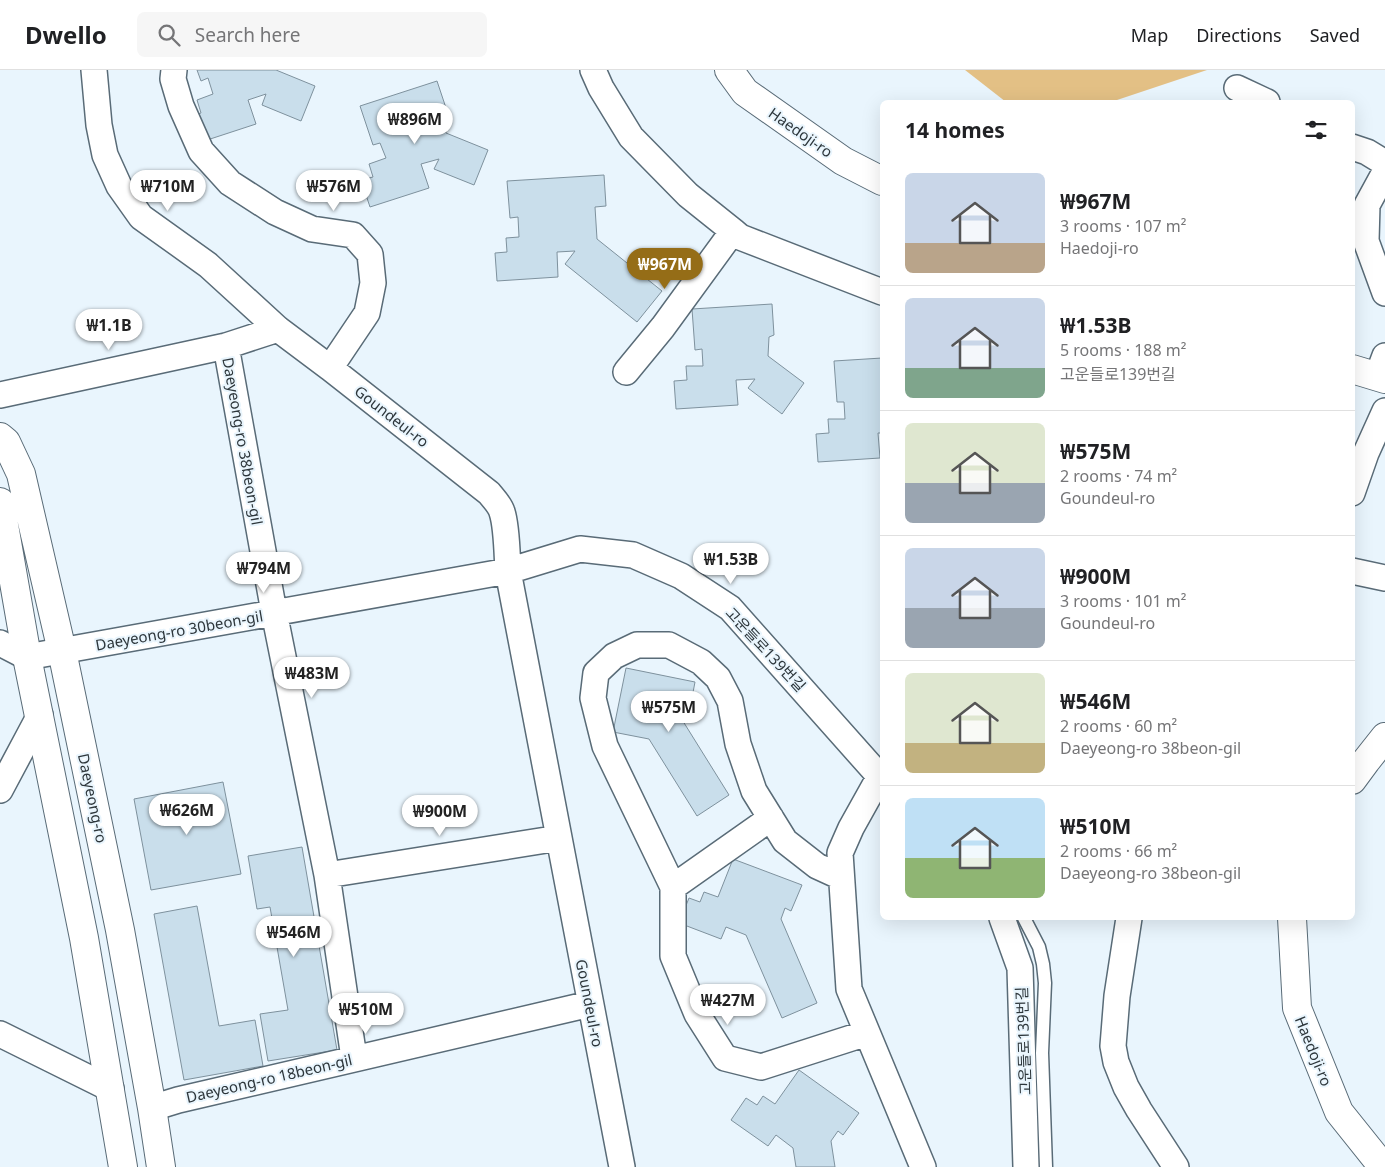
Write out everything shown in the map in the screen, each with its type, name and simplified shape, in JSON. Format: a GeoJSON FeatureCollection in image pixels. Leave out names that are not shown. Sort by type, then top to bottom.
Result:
{"type":"FeatureCollection","features":[{"type":"Feature","properties":{"kind":"main road","name":"Haedoji-ro"},"geometry":{"type":"LineString","coordinates":[[729,70],[745,92],[843,162],[880,180]]}},
{"type":"Feature","properties":{"kind":"main road"},"geometry":{"type":"LineString","coordinates":[[1355,370],[1385,379]]}},
{"type":"Feature","properties":{"kind":"main road","name":"Daeyeong-ro"},"geometry":{"type":"LineString","coordinates":[[0,437],[6,442],[21,474],[62,651],[120,930],[161,1167]]}},
{"type":"Feature","properties":{"kind":"main road"},"geometry":{"type":"LineString","coordinates":[[0,502],[28,657],[84,938],[123,1167]]}},
{"type":"Feature","properties":{"kind":"main road"},"geometry":{"type":"LineString","coordinates":[[1355,776],[1385,737]]}},
{"type":"Feature","properties":{"kind":"main road","name":"Haedoji-ro"},"geometry":{"type":"LineString","coordinates":[[1292,920],[1297,1008],[1339,1112],[1383,1167]]}},
{"type":"Feature","properties":{"kind":"street","name":"Goundeul-ro"},"geometry":{"type":"LineString","coordinates":[[94,70],[99,125],[105,154],[119,186],[141,217],[208,266],[278,329],[474,481],[493,498],[502,511],[508,571],[622,1167]]}},
{"type":"Feature","properties":{"kind":"street"},"geometry":{"type":"LineString","coordinates":[[174,70],[173,79],[181,106],[201,151],[230,183],[276,212],[312,229],[353,235],[370,254],[373,283],[367,313],[330,368]]}},
{"type":"Feature","properties":{"kind":"street"},"geometry":{"type":"LineString","coordinates":[[592,70],[631,137],[688,195],[740,237],[880,291]]}},
{"type":"Feature","properties":{"kind":"street"},"geometry":{"type":"LineString","coordinates":[[1237,88],[1263,100]]}},
{"type":"Feature","properties":{"kind":"street"},"geometry":{"type":"LineString","coordinates":[[1355,148],[1367,152],[1385,163]]}},
{"type":"Feature","properties":{"kind":"street"},"geometry":{"type":"LineString","coordinates":[[1385,172],[1367,205],[1366,240],[1385,293]]}},
{"type":"Feature","properties":{"kind":"street"},"geometry":{"type":"LineString","coordinates":[[626,372],[663,327],[733,231]]}},
{"type":"Feature","properties":{"kind":"street"},"geometry":{"type":"LineString","coordinates":[[226,346],[278,329]]}},
{"type":"Feature","properties":{"kind":"street","name":"Daeyeong-ro 38beon-gil"},"geometry":{"type":"LineString","coordinates":[[0,395],[226,346],[274,612],[327,875],[354,1058]]}},
{"type":"Feature","properties":{"kind":"street"},"geometry":{"type":"LineString","coordinates":[[1385,356],[1382,364],[1385,368]]}},
{"type":"Feature","properties":{"kind":"street"},"geometry":{"type":"LineString","coordinates":[[1355,485],[1385,411]]}},
{"type":"Feature","properties":{"kind":"street","name":"고운들로139번길"},"geometry":{"type":"LineString","coordinates":[[508,571],[580,549],[633,555],[681,576],[730,608],[880,774]]}},
{"type":"Feature","properties":{"kind":"street","name":"Daeyeong-ro 30beon-gil"},"geometry":{"type":"LineString","coordinates":[[28,657],[508,571]]}},
{"type":"Feature","properties":{"kind":"street"},"geometry":{"type":"LineString","coordinates":[[1355,572],[1385,578]]}},
{"type":"Feature","properties":{"kind":"street"},"geometry":{"type":"LineString","coordinates":[[0,643],[28,657]]}},
{"type":"Feature","properties":{"kind":"street"},"geometry":{"type":"LineString","coordinates":[[841,877],[817,866],[785,841],[754,792],[738,744],[730,701],[718,678],[701,662],[669,645],[637,645],[614,656],[596,673],[593,698],[605,746],[673,887],[673,956],[697,1014],[725,1058],[761,1067],[867,1033]]}},
{"type":"Feature","properties":{"kind":"street"},"geometry":{"type":"LineString","coordinates":[[0,790],[40,715]]}},
{"type":"Feature","properties":{"kind":"street"},"geometry":{"type":"LineString","coordinates":[[880,779],[851,828],[840,853],[849,989],[923,1167]]}},
{"type":"Feature","properties":{"kind":"street"},"geometry":{"type":"LineString","coordinates":[[673,887],[771,818]]}},
{"type":"Feature","properties":{"kind":"street"},"geometry":{"type":"LineString","coordinates":[[327,875],[559,838]]}},
{"type":"Feature","properties":{"kind":"street","name":"고운들로139번길"},"geometry":{"type":"LineString","coordinates":[[1003,920],[1020,968],[1026,1167]]}},
{"type":"Feature","properties":{"kind":"street"},"geometry":{"type":"LineString","coordinates":[[1130,920],[1117,996],[1113,1046],[1116,1062],[1126,1087],[1139,1110],[1176,1167]]}},
{"type":"Feature","properties":{"kind":"street","name":"Daeyeong-ro 18beon-gil"},"geometry":{"type":"LineString","coordinates":[[152,1108],[178,1100],[354,1058],[590,1004]]}},
{"type":"Feature","properties":{"kind":"street"},"geometry":{"type":"LineString","coordinates":[[0,1034],[111,1089]]}},
{"type":"Feature","properties":{"kind":"lane"},"geometry":{"type":"LineString","coordinates":[[1025,920],[1039,947],[1044,974],[1042,1053],[1046,1167]]}},
{"type":"Feature","properties":{"kind":"shaded area"},"geometry":{"type":"Polygon","coordinates":[[[965,70],[1207,70],[1117,100],[1003,100],[965,70]]]}},
{"type":"Feature","properties":{"kind":"building"},"geometry":{"type":"Polygon","coordinates":[[[197,70],[276,70],[315,86],[301,121],[262,105],[266,94],[248,100],[256,124],[198,143],[189,117],[201,113],[197,100],[213,94],[208,78],[201,81],[197,70]]]}},
{"type":"Feature","properties":{"kind":"building"},"geometry":{"type":"Polygon","coordinates":[[[437,81],[447,111],[442,114],[446,133],[488,150],[474,185],[434,169],[439,159],[421,164],[429,188],[370,207],[361,180],[373,177],[369,164],[386,158],[380,143],[373,145],[360,106],[437,81]]]}},
{"type":"Feature","properties":{"kind":"building"},"geometry":{"type":"Polygon","coordinates":[[[604,175],[606,206],[595,207],[597,239],[662,291],[637,322],[565,264],[575,251],[557,252],[558,277],[497,281],[495,253],[507,252],[506,238],[519,237],[518,217],[510,218],[507,181],[604,175]]]}},
{"type":"Feature","properties":{"kind":"building"},"geometry":{"type":"Polygon","coordinates":[[[772,304],[774,335],[769,337],[768,356],[804,383],[782,414],[748,388],[755,379],[736,380],[738,405],[676,409],[674,381],[687,380],[686,366],[703,366],[702,349],[695,350],[692,309],[772,304]]]}},
{"type":"Feature","properties":{"kind":"building"},"geometry":{"type":"Polygon","coordinates":[[[880,358],[880,433],[878,433],[880,458],[818,462],[816,434],[829,433],[828,419],[845,419],[844,402],[837,402],[834,361],[880,358]]]}},
{"type":"Feature","properties":{"kind":"building"},"geometry":{"type":"Polygon","coordinates":[[[626,668],[695,682],[690,708],[684,706],[681,718],[729,795],[697,816],[649,739],[613,732],[626,668]]]}},
{"type":"Feature","properties":{"kind":"building"},"geometry":{"type":"Polygon","coordinates":[[[223,782],[241,874],[151,890],[134,799],[223,782]]]}},
{"type":"Feature","properties":{"kind":"building"},"geometry":{"type":"Polygon","coordinates":[[[302,847],[337,1050],[268,1061],[260,1014],[288,1010],[270,907],[257,909],[248,856],[302,847]]]}},
{"type":"Feature","properties":{"kind":"building"},"geometry":{"type":"Polygon","coordinates":[[[733,859],[802,885],[791,911],[785,908],[781,919],[817,1003],[782,1018],[746,935],[726,927],[721,939],[679,923],[689,898],[700,902],[704,892],[718,897],[733,859]]]}},
{"type":"Feature","properties":{"kind":"building"},"geometry":{"type":"Polygon","coordinates":[[[197,906],[219,1026],[255,1020],[263,1066],[184,1080],[154,914],[197,906]]]}},
{"type":"Feature","properties":{"kind":"building"},"geometry":{"type":"Polygon","coordinates":[[[799,1070],[859,1113],[843,1135],[838,1131],[831,1141],[835,1167],[796,1167],[793,1148],[776,1135],[768,1146],[731,1120],[746,1098],[757,1105],[763,1096],[775,1104],[799,1070]]]}}]}
